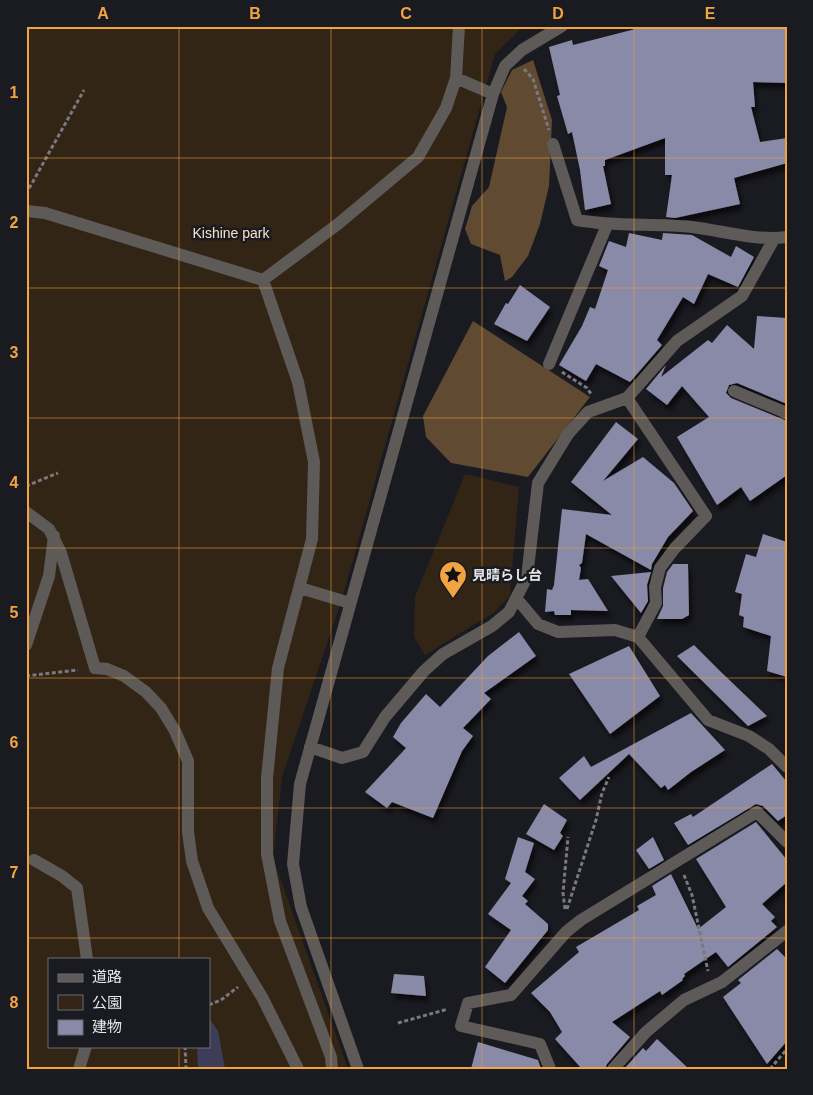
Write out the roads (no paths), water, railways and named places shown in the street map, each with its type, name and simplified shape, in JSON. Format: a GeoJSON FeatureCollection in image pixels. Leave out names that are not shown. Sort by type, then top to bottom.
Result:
{"type":"FeatureCollection","features":[{"type":"Feature","properties":{"kind":"street"},"geometry":{"type":"LineString","coordinates":[[263,280],[338,224],[418,157],[446,108],[456,78],[459,26]]}},
{"type":"Feature","properties":{"kind":"street"},"geometry":{"type":"LineString","coordinates":[[358,1069],[301,907],[293,868],[300,784],[493,94],[505,66],[514,57],[544,35],[562,26]]}},
{"type":"Feature","properties":{"kind":"street"},"geometry":{"type":"LineString","coordinates":[[456,78],[493,94]]}},
{"type":"Feature","properties":{"kind":"street"},"geometry":{"type":"LineString","coordinates":[[310,747],[342,758],[363,752],[385,717],[424,671],[443,654],[492,626],[509,612],[527,577],[538,483],[568,434],[588,412],[627,398],[677,341],[742,296],[780,238],[691,227],[606,225],[577,220],[554,144]]}},
{"type":"Feature","properties":{"kind":"street"},"geometry":{"type":"LineString","coordinates":[[26,211],[45,213],[263,280]]}},
{"type":"Feature","properties":{"kind":"street"},"geometry":{"type":"LineString","coordinates":[[549,364],[606,225]]}},
{"type":"Feature","properties":{"kind":"street"},"geometry":{"type":"LineString","coordinates":[[263,280],[298,382],[314,462],[312,539],[278,668],[267,778],[267,854],[280,921],[331,1057],[332,1069]]}},
{"type":"Feature","properties":{"kind":"street"},"geometry":{"type":"LineString","coordinates":[[734,391],[787,413]]}},
{"type":"Feature","properties":{"kind":"street"},"geometry":{"type":"LineString","coordinates":[[627,398],[706,516],[675,548],[660,568],[655,587],[656,603],[638,637]]}},
{"type":"Feature","properties":{"kind":"street"},"geometry":{"type":"LineString","coordinates":[[26,512],[39,520],[54,536],[71,582],[95,668],[107,669],[124,676],[146,692],[160,708],[175,731],[188,761],[188,832],[192,861],[208,908],[262,997],[298,1069]]}},
{"type":"Feature","properties":{"kind":"street"},"geometry":{"type":"LineString","coordinates":[[26,646],[32,621],[49,576],[54,536]]}},
{"type":"Feature","properties":{"kind":"street"},"geometry":{"type":"LineString","coordinates":[[300,588],[350,603]]}},
{"type":"Feature","properties":{"kind":"street"},"geometry":{"type":"LineString","coordinates":[[517,599],[538,624],[558,632],[614,630],[638,637],[708,720],[749,736],[769,749],[787,767]]}},
{"type":"Feature","properties":{"kind":"street"},"geometry":{"type":"LineString","coordinates":[[550,1069],[540,1044],[461,1026],[468,1003],[511,995],[566,932],[581,920],[758,812],[787,842]]}},
{"type":"Feature","properties":{"kind":"street"},"geometry":{"type":"LineString","coordinates":[[34,860],[62,876],[77,888],[86,958]]}},
{"type":"Feature","properties":{"kind":"street"},"geometry":{"type":"LineString","coordinates":[[613,1069],[646,1032],[684,1000],[722,982],[787,931]]}},
{"type":"Feature","properties":{"kind":"street"},"geometry":{"type":"LineString","coordinates":[[80,1069],[85,1048]]}},
{"type":"Feature","properties":{"kind":"water"},"geometry":{"type":"Polygon","coordinates":[[[210,1019],[218,1031],[225,1069],[198,1069],[197,1048],[210,1048],[210,1019]]]}},
{"type":"Feature","properties":{"kind":"place","name":"見晴らし台"},"geometry":{"type":"Point","coordinates":[453,599]}},
{"type":"Feature","properties":{"kind":"park label","name":"Kishine park"},"geometry":{"type":"Point","coordinates":[231,233]}}]}
